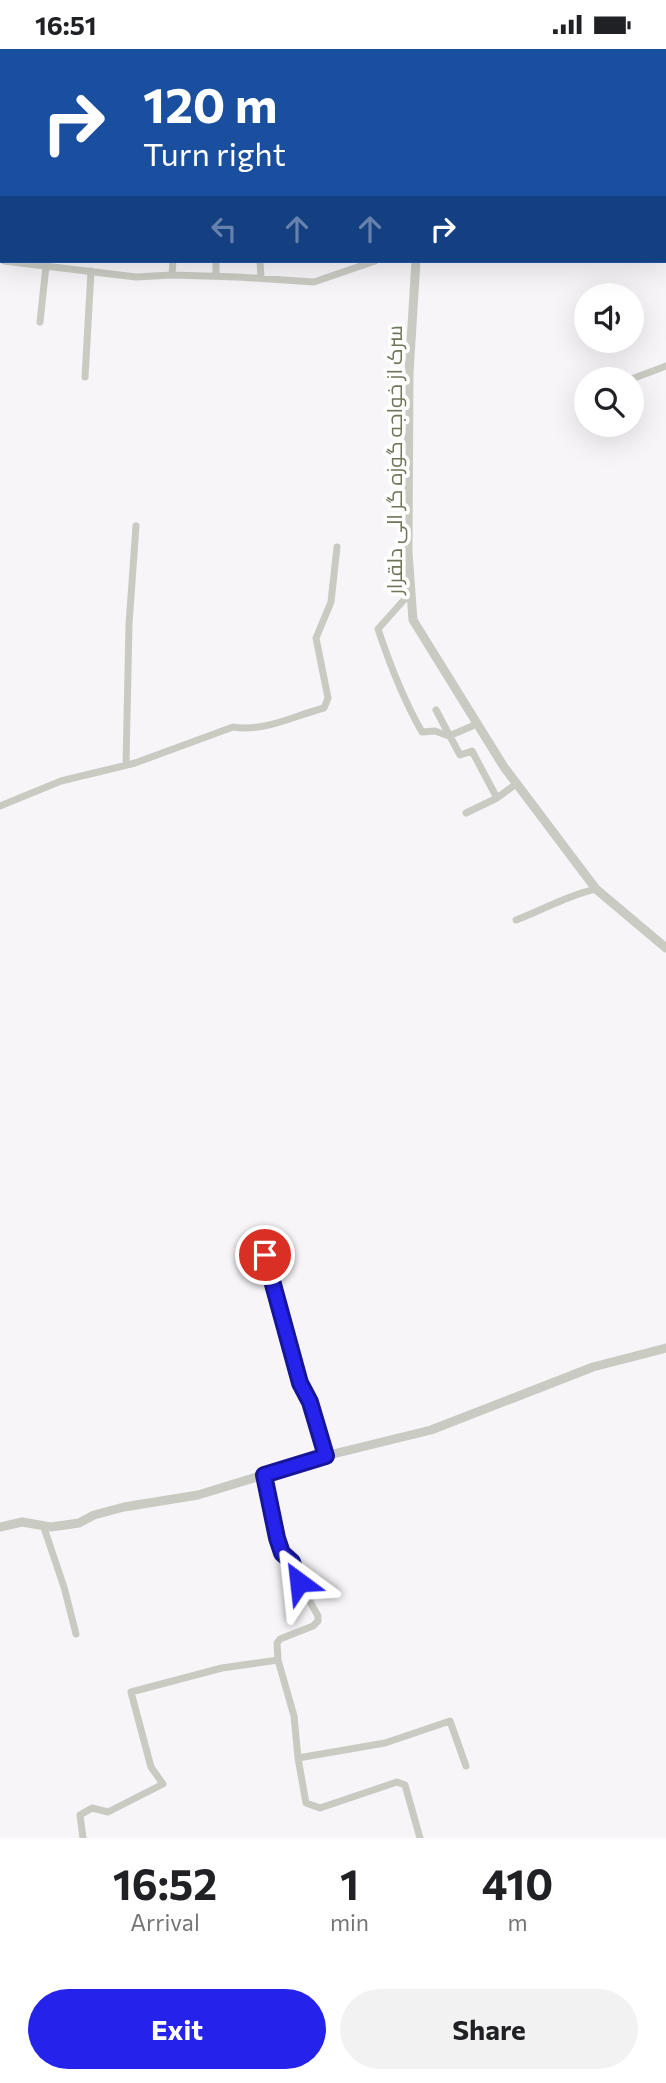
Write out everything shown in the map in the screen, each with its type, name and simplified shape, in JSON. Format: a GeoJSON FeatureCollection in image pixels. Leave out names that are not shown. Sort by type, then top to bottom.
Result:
{"type":"FeatureCollection","features":[{"type":"Feature","properties":{"kind":"street"},"geometry":{"type":"LineString","coordinates":[[28,263],[136,277],[216,276],[314,282],[369,263]]}},
{"type":"Feature","properties":{"kind":"street"},"geometry":{"type":"LineString","coordinates":[[172,275],[173,263]]}},
{"type":"Feature","properties":{"kind":"street"},"geometry":{"type":"LineString","coordinates":[[216,263],[216,276]]}},
{"type":"Feature","properties":{"kind":"street"},"geometry":{"type":"LineString","coordinates":[[260,263],[261,278]]}},
{"type":"Feature","properties":{"kind":"street","name":"سرک از خواجه گوزه گر الی دلقرار"},"geometry":{"type":"LineString","coordinates":[[416,263],[409,373],[408,552],[413,620],[516,784],[596,889],[666,948]]}},
{"type":"Feature","properties":{"kind":"street"},"geometry":{"type":"LineString","coordinates":[[40,322],[46,265]]}},
{"type":"Feature","properties":{"kind":"street"},"geometry":{"type":"LineString","coordinates":[[85,377],[92,271]]}},
{"type":"Feature","properties":{"kind":"street"},"geometry":{"type":"LineString","coordinates":[[644,374],[666,366]]}},
{"type":"Feature","properties":{"kind":"street"},"geometry":{"type":"LineString","coordinates":[[126,765],[129,624],[136,526]]}},
{"type":"Feature","properties":{"kind":"street"},"geometry":{"type":"LineString","coordinates":[[0,806],[61,781],[126,765],[233,727],[248,729],[291,720],[304,712],[324,708],[328,698],[316,638],[331,602],[337,547]]}},
{"type":"Feature","properties":{"kind":"street"},"geometry":{"type":"LineString","coordinates":[[411,592],[378,629],[407,706],[422,732],[435,731],[449,736],[477,724]]}},
{"type":"Feature","properties":{"kind":"street"},"geometry":{"type":"LineString","coordinates":[[436,710],[460,755],[472,751],[497,798]]}},
{"type":"Feature","properties":{"kind":"street"},"geometry":{"type":"LineString","coordinates":[[466,813],[497,798],[516,784]]}},
{"type":"Feature","properties":{"kind":"street"},"geometry":{"type":"LineString","coordinates":[[516,920],[555,905],[572,894],[596,889]]}},
{"type":"Feature","properties":{"kind":"street"},"geometry":{"type":"LineString","coordinates":[[265,1255],[300,1383],[310,1402],[326,1456]]}},
{"type":"Feature","properties":{"kind":"street"},"geometry":{"type":"LineString","coordinates":[[0,1527],[22,1522],[51,1527],[79,1523],[94,1515],[124,1507],[198,1495],[326,1456],[431,1430],[593,1367],[666,1347]]}},
{"type":"Feature","properties":{"kind":"street"},"geometry":{"type":"LineString","coordinates":[[264,1475],[282,1553],[292,1562],[299,1582],[318,1616],[318,1621],[313,1626],[276,1643],[278,1660],[294,1716],[306,1803],[320,1808],[397,1782],[405,1785],[421,1838]]}},
{"type":"Feature","properties":{"kind":"street"},"geometry":{"type":"LineString","coordinates":[[43,1525],[64,1587],[76,1634]]}},
{"type":"Feature","properties":{"kind":"street"},"geometry":{"type":"LineString","coordinates":[[83,1838],[80,1815],[92,1808],[108,1812],[163,1784],[152,1767],[131,1692],[222,1668],[278,1660]]}},
{"type":"Feature","properties":{"kind":"street"},"geometry":{"type":"LineString","coordinates":[[298,1758],[385,1743],[450,1721],[466,1766]]}},
{"type":"Feature","properties":{"kind":"route"},"geometry":{"type":"LineString","coordinates":[[265,1255],[300,1383],[310,1402],[326,1456],[264,1475],[277,1538],[282,1553],[292,1562],[299,1582]]}}]}
